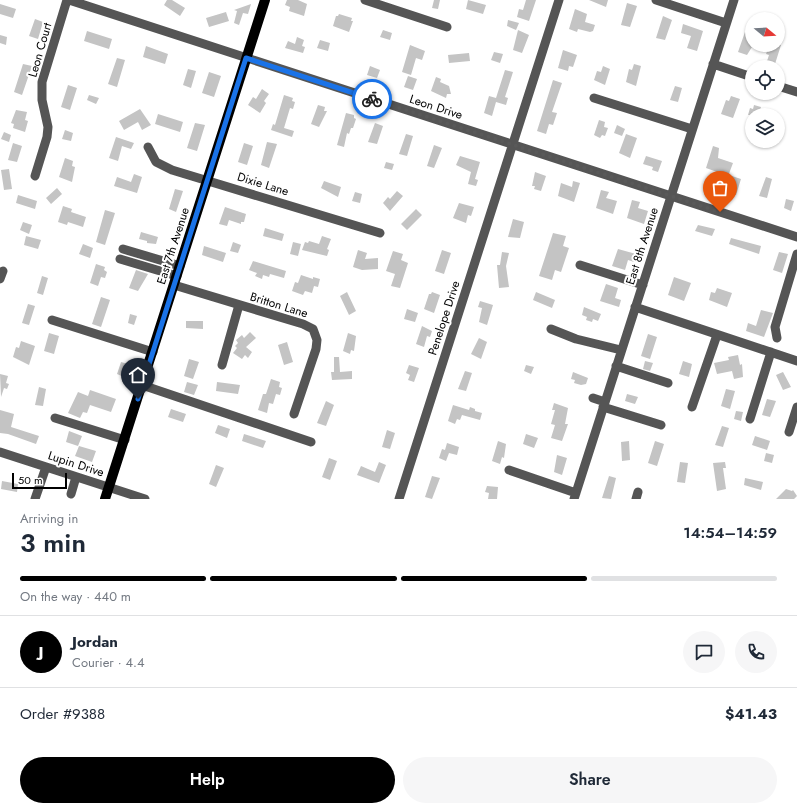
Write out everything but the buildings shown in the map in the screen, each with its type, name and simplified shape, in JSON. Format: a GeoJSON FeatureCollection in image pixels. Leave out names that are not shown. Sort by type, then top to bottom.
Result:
{"type":"FeatureCollection","features":[{"type":"Feature","properties":{"kind":"main road","name":"East 7th Avenue"},"geometry":{"type":"LineString","coordinates":[[106,499],[265,0]]}},
{"type":"Feature","properties":{"kind":"street","name":"Leon Drive"},"geometry":{"type":"LineString","coordinates":[[68,0],[797,237]]}},
{"type":"Feature","properties":{"kind":"street","name":"Leon Court"},"geometry":{"type":"LineString","coordinates":[[34,176],[47,137],[48,127],[42,100],[42,82],[68,0]]}},
{"type":"Feature","properties":{"kind":"street"},"geometry":{"type":"LineString","coordinates":[[365,0],[447,27]]}},
{"type":"Feature","properties":{"kind":"street","name":"Penelope Drive"},"geometry":{"type":"LineString","coordinates":[[399,499],[559,0]]}},
{"type":"Feature","properties":{"kind":"street"},"geometry":{"type":"LineString","coordinates":[[656,0],[726,23]]}},
{"type":"Feature","properties":{"kind":"street","name":"East 8th Avenue"},"geometry":{"type":"LineString","coordinates":[[575,496],[734,0]]}},
{"type":"Feature","properties":{"kind":"street"},"geometry":{"type":"LineString","coordinates":[[713,64],[745,75]]}},
{"type":"Feature","properties":{"kind":"street"},"geometry":{"type":"LineString","coordinates":[[785,88],[797,92]]}},
{"type":"Feature","properties":{"kind":"street"},"geometry":{"type":"LineString","coordinates":[[594,98],[692,129]]}},
{"type":"Feature","properties":{"kind":"street","name":"Dixie Lane"},"geometry":{"type":"LineString","coordinates":[[148,147],[156,162],[172,170],[208,179],[380,233]]}},
{"type":"Feature","properties":{"kind":"street"},"geometry":{"type":"LineString","coordinates":[[123,249],[177,276]]}},
{"type":"Feature","properties":{"kind":"street"},"geometry":{"type":"LineString","coordinates":[[777,338],[775,327],[797,254]]}},
{"type":"Feature","properties":{"kind":"street"},"geometry":{"type":"LineString","coordinates":[[120,259],[177,276]]}},
{"type":"Feature","properties":{"kind":"street"},"geometry":{"type":"LineString","coordinates":[[580,265],[643,285]]}},
{"type":"Feature","properties":{"kind":"street","name":"Britton Lane"},"geometry":{"type":"LineString","coordinates":[[177,276],[239,305],[309,326],[316,333],[316,348],[294,414]]}},
{"type":"Feature","properties":{"kind":"street"},"geometry":{"type":"LineString","coordinates":[[222,366],[239,305]]}},
{"type":"Feature","properties":{"kind":"street"},"geometry":{"type":"LineString","coordinates":[[635,308],[797,361]]}},
{"type":"Feature","properties":{"kind":"street"},"geometry":{"type":"LineString","coordinates":[[52,320],[153,352]]}},
{"type":"Feature","properties":{"kind":"street"},"geometry":{"type":"LineString","coordinates":[[551,329],[576,339],[621,350]]}},
{"type":"Feature","properties":{"kind":"street"},"geometry":{"type":"LineString","coordinates":[[692,407],[717,335]]}},
{"type":"Feature","properties":{"kind":"street"},"geometry":{"type":"LineString","coordinates":[[750,419],[771,352]]}},
{"type":"Feature","properties":{"kind":"street"},"geometry":{"type":"LineString","coordinates":[[616,366],[668,383]]}},
{"type":"Feature","properties":{"kind":"street"},"geometry":{"type":"LineString","coordinates":[[142,385],[311,442]]}},
{"type":"Feature","properties":{"kind":"street"},"geometry":{"type":"LineString","coordinates":[[593,398],[604,404],[661,425]]}},
{"type":"Feature","properties":{"kind":"street"},"geometry":{"type":"LineString","coordinates":[[789,432],[797,407]]}},
{"type":"Feature","properties":{"kind":"street"},"geometry":{"type":"LineString","coordinates":[[55,418],[125,440]]}},
{"type":"Feature","properties":{"kind":"street","name":"Lupin Drive"},"geometry":{"type":"LineString","coordinates":[[0,452],[145,499]]}},
{"type":"Feature","properties":{"kind":"street"},"geometry":{"type":"LineString","coordinates":[[35,499],[46,467]]}},
{"type":"Feature","properties":{"kind":"street"},"geometry":{"type":"LineString","coordinates":[[509,470],[575,496]]}},
{"type":"Feature","properties":{"kind":"street"},"geometry":{"type":"LineString","coordinates":[[71,494],[76,477]]}},
{"type":"Feature","properties":{"kind":"way so far"},"geometry":{"type":"LineString","coordinates":[[372,99],[720,212]]}},
{"type":"Feature","properties":{"kind":"route"},"geometry":{"type":"LineString","coordinates":[[138,399],[246,58],[372,99]]}}]}
